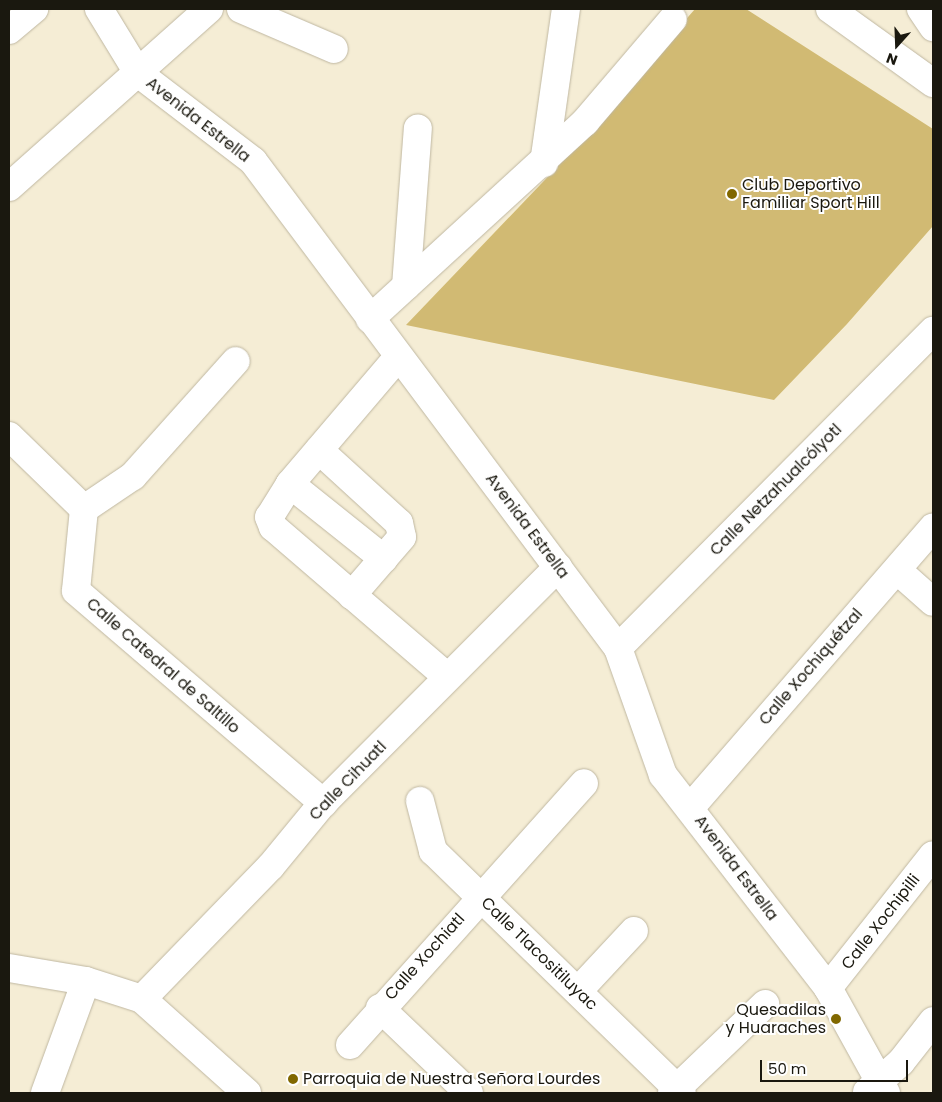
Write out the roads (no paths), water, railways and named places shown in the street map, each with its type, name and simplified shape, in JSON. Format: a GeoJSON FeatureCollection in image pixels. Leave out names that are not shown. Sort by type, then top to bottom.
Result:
{"type":"FeatureCollection","features":[{"type":"Feature","properties":{"kind":"street"},"geometry":{"type":"LineString","coordinates":[[9,30],[34,9]]}},
{"type":"Feature","properties":{"kind":"street","name":"Avenida Estrella"},"geometry":{"type":"LineString","coordinates":[[99,9],[138,73],[253,160],[398,357],[618,648],[660,766],[828,988],[877,1089]]}},
{"type":"Feature","properties":{"kind":"street"},"geometry":{"type":"LineString","coordinates":[[9,187],[209,9]]}},
{"type":"Feature","properties":{"kind":"street"},"geometry":{"type":"LineString","coordinates":[[241,9],[334,49]]}},
{"type":"Feature","properties":{"kind":"street"},"geometry":{"type":"LineString","coordinates":[[544,163],[566,9]]}},
{"type":"Feature","properties":{"kind":"street"},"geometry":{"type":"LineString","coordinates":[[830,9],[933,83]]}},
{"type":"Feature","properties":{"kind":"street"},"geometry":{"type":"LineString","coordinates":[[921,9],[933,27]]}},
{"type":"Feature","properties":{"kind":"street"},"geometry":{"type":"LineString","coordinates":[[370,319],[544,163],[585,122],[673,18]]}},
{"type":"Feature","properties":{"kind":"street"},"geometry":{"type":"LineString","coordinates":[[406,286],[418,128]]}},
{"type":"Feature","properties":{"kind":"street","name":"Calle Netzahualcólyotl"},"geometry":{"type":"LineString","coordinates":[[618,648],[933,330]]}},
{"type":"Feature","properties":{"kind":"street"},"geometry":{"type":"LineString","coordinates":[[398,357],[290,484],[269,517],[273,527],[446,676]]}},
{"type":"Feature","properties":{"kind":"street"},"geometry":{"type":"LineString","coordinates":[[9,436],[84,510],[133,476],[236,361]]}},
{"type":"Feature","properties":{"kind":"street"},"geometry":{"type":"LineString","coordinates":[[319,450],[399,523],[402,537],[352,594]]}},
{"type":"Feature","properties":{"kind":"street"},"geometry":{"type":"LineString","coordinates":[[290,484],[384,559]]}},
{"type":"Feature","properties":{"kind":"street","name":"Calle Catedral de Saltillo"},"geometry":{"type":"LineString","coordinates":[[84,510],[76,591],[323,803]]}},
{"type":"Feature","properties":{"kind":"street","name":"Calle Xochiquétzal"},"geometry":{"type":"LineString","coordinates":[[690,808],[933,527]]}},
{"type":"Feature","properties":{"kind":"street","name":"Calle Cihuatl"},"geometry":{"type":"LineString","coordinates":[[142,999],[271,866],[323,803],[446,676],[558,567]]}},
{"type":"Feature","properties":{"kind":"street"},"geometry":{"type":"LineString","coordinates":[[897,570],[933,602]]}},
{"type":"Feature","properties":{"kind":"street","name":"Calle Xochiatl"},"geometry":{"type":"LineString","coordinates":[[350,1045],[380,1008],[479,897],[584,783]]}},
{"type":"Feature","properties":{"kind":"street","name":"Calle Tlacositiluyac"},"geometry":{"type":"LineString","coordinates":[[420,801],[432,851],[578,991],[677,1092]]}},
{"type":"Feature","properties":{"kind":"street","name":"Calle Xochipilli"},"geometry":{"type":"LineString","coordinates":[[828,988],[933,855]]}},
{"type":"Feature","properties":{"kind":"street"},"geometry":{"type":"LineString","coordinates":[[578,991],[634,931]]}},
{"type":"Feature","properties":{"kind":"street"},"geometry":{"type":"LineString","coordinates":[[9,968],[86,981],[142,999],[247,1093]]}},
{"type":"Feature","properties":{"kind":"street"},"geometry":{"type":"LineString","coordinates":[[45,1093],[86,981]]}},
{"type":"Feature","properties":{"kind":"street"},"geometry":{"type":"LineString","coordinates":[[677,1092],[764,1004]]}},
{"type":"Feature","properties":{"kind":"street"},"geometry":{"type":"LineString","coordinates":[[380,1008],[469,1093]]}},
{"type":"Feature","properties":{"kind":"street"},"geometry":{"type":"LineString","coordinates":[[877,1089],[933,1021]]}},
{"type":"Feature","properties":{"kind":"place","name":"Club Deportivo Familiar Sport Hill"},"geometry":{"type":"Point","coordinates":[732,194]}},
{"type":"Feature","properties":{"kind":"place","name":"Quesadilas y Huaraches"},"geometry":{"type":"Point","coordinates":[836,1019]}},
{"type":"Feature","properties":{"kind":"place","name":"Parroquia de Nuestra Señora Lourdes"},"geometry":{"type":"Point","coordinates":[293,1079]}}]}
